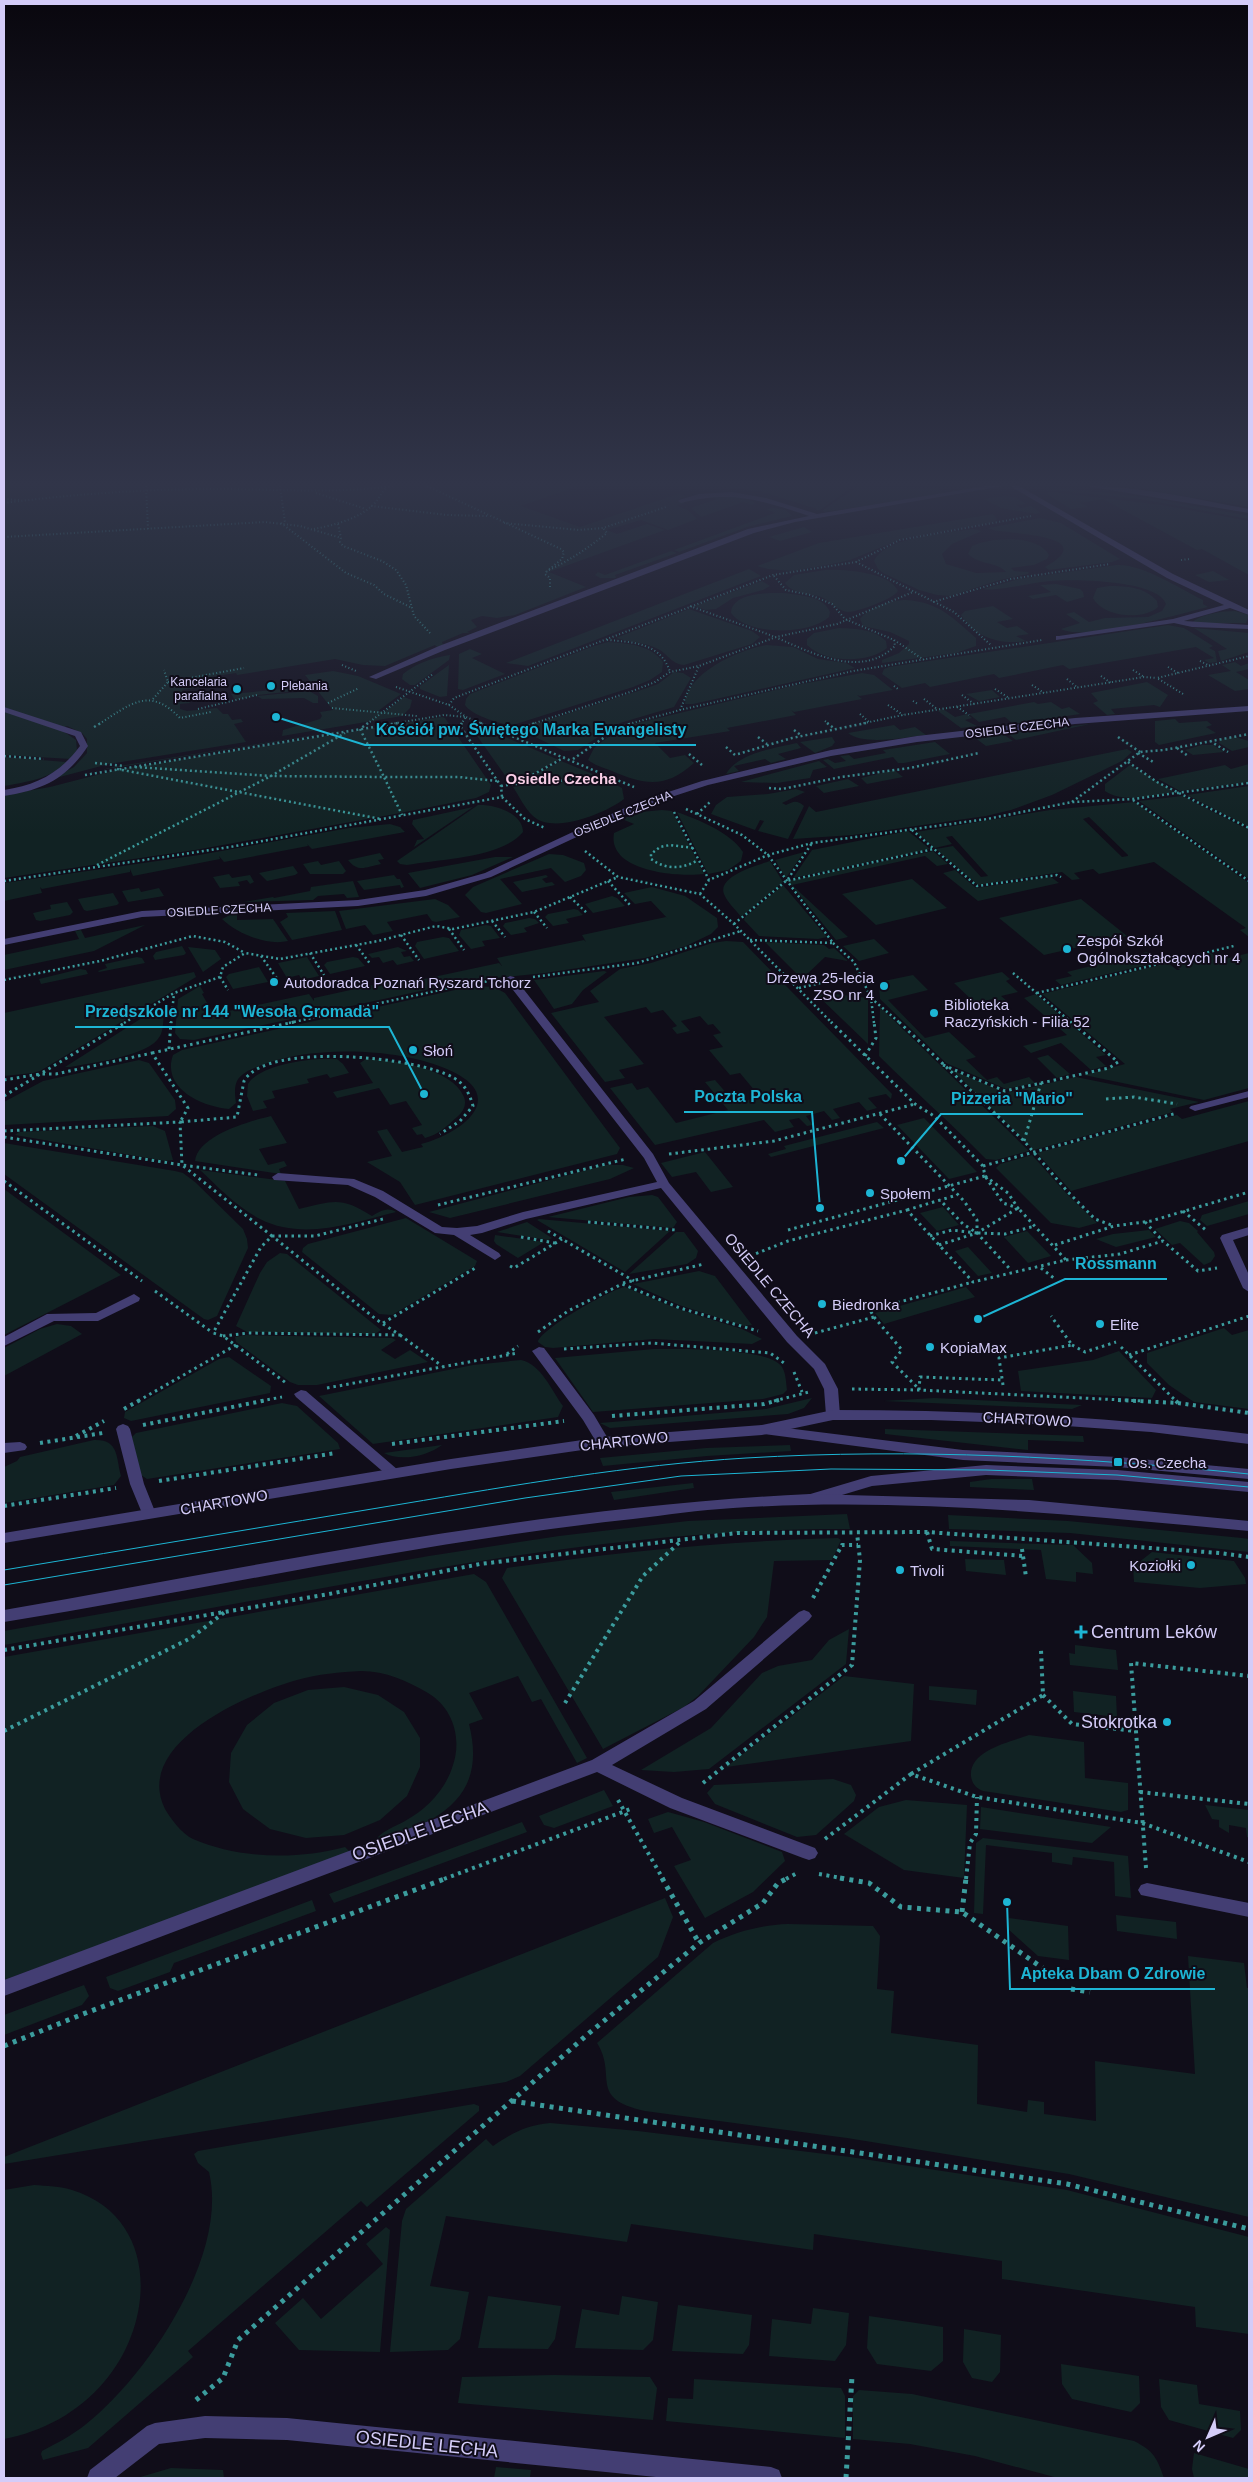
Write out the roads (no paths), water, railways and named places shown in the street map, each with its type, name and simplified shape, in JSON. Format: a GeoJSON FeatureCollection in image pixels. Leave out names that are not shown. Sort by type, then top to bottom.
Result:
{"type":"FeatureCollection","features":[{"type":"Feature","properties":{"kind":"street"},"geometry":{"type":"LineString","coordinates":[[375,678],[442,648],[564,602]]}},
{"type":"Feature","properties":{"kind":"street"},"geometry":{"type":"LineString","coordinates":[[1223,602],[1249,613]]}},
{"type":"Feature","properties":{"kind":"street"},"geometry":{"type":"LineString","coordinates":[[1059,638],[1174,621],[1230,605]]}},
{"type":"Feature","properties":{"kind":"street"},"geometry":{"type":"LineString","coordinates":[[1174,621],[1192,625],[1249,627]]}},
{"type":"Feature","properties":{"kind":"street"},"geometry":{"type":"LineString","coordinates":[[4,708],[78,734],[84,746],[74,762],[48,783],[4,794]]}},
{"type":"Feature","properties":{"kind":"street","name":"OSIEDLE CZECHA"},"geometry":{"type":"LineString","coordinates":[[4,942],[142,914],[358,903],[426,893],[488,875],[567,837],[659,798],[705,783],[831,753],[1075,721],[1249,708]]}},
{"type":"Feature","properties":{"kind":"street","name":"OSIEDLE CZECHA"},"geometry":{"type":"LineString","coordinates":[[510,979],[648,1157],[664,1184],[792,1340],[820,1367],[831,1389],[832,1416]]}},
{"type":"Feature","properties":{"kind":"street"},"geometry":{"type":"LineString","coordinates":[[1195,1108],[1249,1094]]}},
{"type":"Feature","properties":{"kind":"street"},"geometry":{"type":"LineString","coordinates":[[278,1177],[350,1182],[379,1194],[439,1230],[457,1232],[478,1230],[523,1216],[664,1184]]}},
{"type":"Feature","properties":{"kind":"street"},"geometry":{"type":"LineString","coordinates":[[1249,1231],[1226,1238],[1249,1288]]}},
{"type":"Feature","properties":{"kind":"street"},"geometry":{"type":"LineString","coordinates":[[457,1232],[495,1256]]}},
{"type":"Feature","properties":{"kind":"street"},"geometry":{"type":"LineString","coordinates":[[4,1342],[52,1317],[98,1317],[134,1298]]}},
{"type":"Feature","properties":{"kind":"street"},"geometry":{"type":"LineString","coordinates":[[539,1351],[590,1418],[603,1442]]}},
{"type":"Feature","properties":{"kind":"street"},"geometry":{"type":"LineString","coordinates":[[301,1394],[393,1473]]}},
{"type":"Feature","properties":{"kind":"street","name":"CHARTOWO"},"geometry":{"type":"LineString","coordinates":[[4,1538],[393,1473],[603,1442],[762,1430],[832,1416],[931,1415],[1038,1419],[1151,1427],[1249,1439]]}},
{"type":"Feature","properties":{"kind":"street"},"geometry":{"type":"LineString","coordinates":[[123,1429],[137,1484],[149,1514]]}},
{"type":"Feature","properties":{"kind":"street"},"geometry":{"type":"LineString","coordinates":[[762,1430],[963,1455],[1118,1462],[1249,1474]]}},
{"type":"Feature","properties":{"kind":"street"},"geometry":{"type":"LineString","coordinates":[[4,1448],[20,1447]]}},
{"type":"Feature","properties":{"kind":"street"},"geometry":{"type":"LineString","coordinates":[[810,1500],[872,1481],[986,1470],[1116,1475],[1249,1487]]}},
{"type":"Feature","properties":{"kind":"street"},"geometry":{"type":"LineString","coordinates":[[4,1616],[350,1554],[555,1522],[730,1503],[810,1500],[1028,1505],[1150,1515],[1249,1526]]}},
{"type":"Feature","properties":{"kind":"street","name":"OSIEDLE LECHA"},"geometry":{"type":"LineString","coordinates":[[4,1988],[598,1765],[700,1705],[804,1616]]}},
{"type":"Feature","properties":{"kind":"street"},"geometry":{"type":"LineString","coordinates":[[598,1765],[676,1803],[809,1852]]}},
{"type":"Feature","properties":{"kind":"street"},"geometry":{"type":"LineString","coordinates":[[1147,1890],[1249,1910]]}},
{"type":"Feature","properties":{"kind":"street","name":"OSIEDLE LECHA"},"geometry":{"type":"LineString","coordinates":[[98,2478],[155,2434],[205,2428],[287,2429],[771,2478]]}},
{"type":"Feature","properties":{"kind":"tram line"},"geometry":{"type":"LineString","coordinates":[[4,1570],[530,1483],[659,1465],[703,1461],[809,1455],[935,1454],[1124,1463],[1249,1474]]}},
{"type":"Feature","properties":{"kind":"tram line"},"geometry":{"type":"LineString","coordinates":[[4,1585],[525,1498],[681,1476],[831,1469],[986,1470],[1117,1475],[1249,1487]]}},
{"type":"Feature","properties":{"kind":"place","name":"Plebania"},"geometry":{"type":"Point","coordinates":[271,686]}},
{"type":"Feature","properties":{"kind":"place","name":"Kancelaria parafialna"},"geometry":{"type":"Point","coordinates":[237,689]}},
{"type":"Feature","properties":{"kind":"place","name":"Kościół pw. Świętego Marka Ewangelisty"},"geometry":{"type":"Point","coordinates":[276,717]}},
{"type":"Feature","properties":{"kind":"place","name":"Zespół Szkół Ogólnokształcących nr 4"},"geometry":{"type":"Point","coordinates":[1067,949]}},
{"type":"Feature","properties":{"kind":"place","name":"Autodoradca Poznań Ryszard Tchorz"},"geometry":{"type":"Point","coordinates":[274,982]}},
{"type":"Feature","properties":{"kind":"place","name":"Drzewa 25-lecia ZSO nr 4"},"geometry":{"type":"Point","coordinates":[884,986]}},
{"type":"Feature","properties":{"kind":"place","name":"Biblioteka Raczyńskich - Filia 52"},"geometry":{"type":"Point","coordinates":[934,1013]}},
{"type":"Feature","properties":{"kind":"place","name":"Słoń"},"geometry":{"type":"Point","coordinates":[413,1050]}},
{"type":"Feature","properties":{"kind":"place","name":"Przedszkole nr 144 \"Wesoła Gromada\""},"geometry":{"type":"Point","coordinates":[424,1094]}},
{"type":"Feature","properties":{"kind":"place","name":"Pizzeria \"Mario\""},"geometry":{"type":"Point","coordinates":[901,1161]}},
{"type":"Feature","properties":{"kind":"place","name":"Społem"},"geometry":{"type":"Point","coordinates":[870,1193]}},
{"type":"Feature","properties":{"kind":"place","name":"Poczta Polska"},"geometry":{"type":"Point","coordinates":[820,1208]}},
{"type":"Feature","properties":{"kind":"place","name":"Biedronka"},"geometry":{"type":"Point","coordinates":[822,1304]}},
{"type":"Feature","properties":{"kind":"place","name":"Rossmann"},"geometry":{"type":"Point","coordinates":[978,1319]}},
{"type":"Feature","properties":{"kind":"place","name":"Elite"},"geometry":{"type":"Point","coordinates":[1100,1324]}},
{"type":"Feature","properties":{"kind":"place","name":"KopiaMax"},"geometry":{"type":"Point","coordinates":[930,1347]}},
{"type":"Feature","properties":{"kind":"place","name":"Os. Czecha"},"geometry":{"type":"Point","coordinates":[1118,1462]}},
{"type":"Feature","properties":{"kind":"place","name":"Koziołki"},"geometry":{"type":"Point","coordinates":[1191,1565]}},
{"type":"Feature","properties":{"kind":"place","name":"Tivoli"},"geometry":{"type":"Point","coordinates":[900,1570]}},
{"type":"Feature","properties":{"kind":"place","name":"Centrum Leków"},"geometry":{"type":"Point","coordinates":[1081,1632]}},
{"type":"Feature","properties":{"kind":"place","name":"Stokrotka"},"geometry":{"type":"Point","coordinates":[1167,1722]}},
{"type":"Feature","properties":{"kind":"place","name":"Apteka Dbam O Zdrowie"},"geometry":{"type":"Point","coordinates":[1007,1902]}},
{"type":"Feature","properties":{"kind":"district","name":"Osiedle Czecha"},"geometry":{"type":"Point","coordinates":[561,778]}}]}
